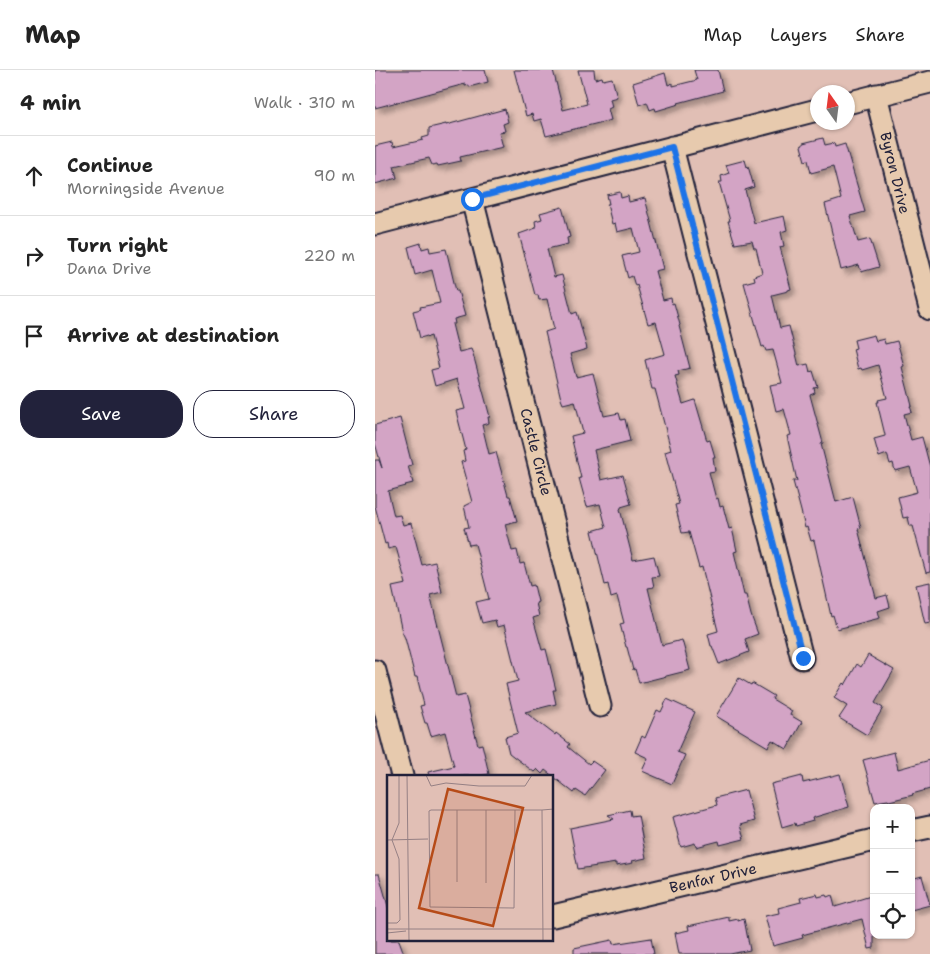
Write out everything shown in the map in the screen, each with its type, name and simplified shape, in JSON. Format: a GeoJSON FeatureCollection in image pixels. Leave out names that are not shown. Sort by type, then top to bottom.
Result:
{"type":"FeatureCollection","features":[{"type":"Feature","properties":{"kind":"street"},"geometry":{"type":"LineString","coordinates":[[855,100],[930,82]]}},
{"type":"Feature","properties":{"kind":"street","name":"Byron Drive"},"geometry":{"type":"LineString","coordinates":[[876,95],[930,309]]}},
{"type":"Feature","properties":{"kind":"street"},"geometry":{"type":"LineString","coordinates":[[375,224],[810,112]]}},
{"type":"Feature","properties":{"kind":"street"},"geometry":{"type":"LineString","coordinates":[[672,147],[803,658]]}},
{"type":"Feature","properties":{"kind":"street","name":"Castle Circle"},"geometry":{"type":"LineString","coordinates":[[472,199],[601,706]]}},
{"type":"Feature","properties":{"kind":"street"},"geometry":{"type":"LineString","coordinates":[[375,671],[401,775]]}},
{"type":"Feature","properties":{"kind":"street"},"geometry":{"type":"LineString","coordinates":[[915,830],[930,826]]}},
{"type":"Feature","properties":{"kind":"street","name":"Benfar Drive"},"geometry":{"type":"LineString","coordinates":[[554,916],[870,841]]}},
{"type":"Feature","properties":{"kind":"building"},"geometry":{"type":"Polygon","coordinates":[[[375,70],[485,70],[488,82],[469,87],[469,85],[465,86],[465,84],[375,108],[375,70]]]}},
{"type":"Feature","properties":{"kind":"building"},"geometry":{"type":"Polygon","coordinates":[[[514,70],[553,70],[563,110],[587,104],[578,70],[594,70],[595,79],[602,77],[603,80],[612,78],[617,97],[610,99],[612,107],[608,109],[611,120],[546,136],[541,119],[534,121],[532,114],[526,116],[514,70]]]}},
{"type":"Feature","properties":{"kind":"building"},"geometry":{"type":"Polygon","coordinates":[[[694,70],[718,70],[723,91],[656,111],[655,108],[650,110],[647,102],[639,105],[633,83],[665,73],[668,85],[673,83],[673,86],[697,80],[694,70]]]}},
{"type":"Feature","properties":{"kind":"building"},"geometry":{"type":"Polygon","coordinates":[[[505,109],[508,122],[503,124],[505,131],[499,132],[503,147],[460,157],[461,161],[438,166],[437,164],[432,165],[429,158],[394,166],[397,178],[375,184],[375,146],[392,142],[393,147],[423,140],[422,138],[429,136],[429,128],[505,109]]]}},
{"type":"Feature","properties":{"kind":"building"},"geometry":{"type":"Polygon","coordinates":[[[823,138],[825,145],[834,143],[835,147],[845,144],[865,212],[850,216],[858,242],[870,239],[879,267],[861,272],[859,265],[841,270],[825,204],[841,199],[833,167],[811,173],[808,160],[805,161],[801,146],[803,143],[823,138]]]}},
{"type":"Feature","properties":{"kind":"building"},"geometry":{"type":"Polygon","coordinates":[[[745,160],[754,187],[745,190],[754,223],[784,216],[787,230],[781,232],[784,246],[780,247],[791,289],[772,295],[780,328],[789,326],[799,366],[808,364],[810,372],[813,371],[818,387],[814,388],[815,393],[810,395],[836,502],[853,497],[861,528],[858,529],[876,598],[887,595],[890,607],[878,611],[880,618],[837,629],[833,615],[831,616],[814,540],[811,541],[807,527],[805,528],[793,481],[797,481],[787,436],[791,435],[784,409],[776,411],[770,385],[782,383],[773,350],[766,351],[764,346],[762,347],[744,283],[755,280],[754,276],[762,273],[756,248],[754,248],[752,241],[735,244],[719,182],[722,182],[721,176],[729,173],[726,165],[745,160]]]}},
{"type":"Feature","properties":{"kind":"building"},"geometry":{"type":"Polygon","coordinates":[[[620,192],[621,198],[628,196],[629,202],[645,198],[663,269],[655,271],[663,300],[671,298],[672,304],[674,303],[690,368],[678,371],[679,375],[675,376],[683,404],[695,400],[707,441],[710,440],[715,457],[713,457],[715,471],[709,472],[716,499],[718,498],[720,507],[723,506],[729,529],[732,528],[737,551],[734,552],[744,595],[746,595],[758,634],[745,639],[749,652],[719,664],[708,634],[718,631],[702,567],[699,568],[689,532],[682,533],[675,505],[679,504],[665,452],[671,450],[655,389],[652,389],[645,360],[665,354],[656,322],[648,324],[637,285],[635,286],[632,276],[628,278],[622,256],[639,252],[633,228],[617,232],[615,223],[612,224],[607,204],[609,204],[607,195],[620,192]]]}},
{"type":"Feature","properties":{"kind":"building"},"geometry":{"type":"Polygon","coordinates":[[[562,207],[570,237],[567,238],[568,244],[547,249],[554,277],[562,275],[572,314],[577,312],[587,349],[570,354],[576,377],[593,373],[604,416],[619,413],[621,420],[625,419],[630,441],[594,450],[601,480],[623,475],[631,504],[620,509],[633,560],[654,556],[659,576],[652,577],[654,587],[648,588],[662,645],[682,640],[690,670],[639,683],[635,669],[633,670],[620,624],[624,623],[617,596],[611,598],[608,584],[605,585],[592,531],[606,527],[600,504],[587,507],[579,478],[581,478],[571,436],[583,433],[575,401],[563,404],[561,399],[545,332],[554,329],[547,299],[539,300],[538,295],[535,295],[519,234],[536,228],[535,221],[542,219],[540,213],[562,207]]]}},
{"type":"Feature","properties":{"kind":"building"},"geometry":{"type":"Polygon","coordinates":[[[421,243],[422,249],[429,247],[430,252],[446,249],[456,291],[458,291],[465,316],[454,319],[455,324],[452,324],[459,352],[471,349],[473,354],[490,417],[488,417],[489,423],[482,425],[489,454],[496,452],[517,521],[505,524],[512,551],[517,550],[520,564],[524,563],[530,586],[534,585],[539,616],[533,618],[542,650],[546,649],[556,690],[553,690],[556,704],[525,712],[570,744],[568,747],[589,764],[592,761],[605,770],[585,796],[576,790],[574,793],[554,777],[554,775],[545,770],[542,774],[537,769],[534,772],[509,753],[505,737],[518,733],[506,684],[518,681],[504,625],[497,627],[495,620],[482,623],[476,602],[489,599],[475,544],[469,545],[464,528],[469,527],[464,506],[472,502],[461,462],[465,461],[463,451],[466,450],[456,411],[465,409],[457,379],[435,386],[431,370],[439,368],[431,336],[420,338],[413,311],[421,309],[420,307],[440,303],[432,270],[415,275],[408,247],[421,243]]]}},
{"type":"Feature","properties":{"kind":"building"},"geometry":{"type":"Polygon","coordinates":[[[874,335],[876,341],[884,339],[885,344],[897,341],[912,406],[910,406],[912,412],[904,414],[911,440],[922,437],[930,467],[930,572],[926,573],[913,526],[910,526],[908,517],[903,518],[898,497],[917,492],[910,467],[895,471],[893,463],[890,464],[887,454],[879,457],[874,439],[885,436],[877,402],[887,398],[878,365],[862,370],[861,368],[858,369],[853,349],[856,348],[854,340],[874,335]]]}},
{"type":"Feature","properties":{"kind":"building"},"geometry":{"type":"Polygon","coordinates":[[[400,418],[412,465],[408,466],[413,483],[388,491],[394,516],[400,515],[403,525],[411,523],[422,565],[435,562],[442,592],[430,595],[456,697],[465,695],[478,745],[482,744],[489,774],[429,775],[428,772],[454,766],[445,732],[431,736],[427,723],[425,723],[420,706],[424,705],[417,677],[415,677],[402,632],[392,587],[406,584],[396,547],[388,549],[387,543],[385,544],[375,506],[375,460],[379,460],[382,468],[375,443],[375,425],[400,418]]]}},
{"type":"Feature","properties":{"kind":"building"},"geometry":{"type":"Polygon","coordinates":[[[930,582],[930,623],[925,624],[916,585],[930,582]]]}},
{"type":"Feature","properties":{"kind":"building"},"geometry":{"type":"Polygon","coordinates":[[[868,655],[894,670],[875,703],[883,708],[867,735],[839,718],[847,706],[834,698],[843,683],[845,685],[857,664],[861,667],[868,655]]]}},
{"type":"Feature","properties":{"kind":"building"},"geometry":{"type":"Polygon","coordinates":[[[739,678],[774,696],[772,699],[792,711],[790,715],[802,722],[787,749],[772,740],[768,747],[716,716],[739,678]]]}},
{"type":"Feature","properties":{"kind":"building"},"geometry":{"type":"Polygon","coordinates":[[[667,699],[695,712],[677,752],[685,755],[672,784],[642,771],[648,758],[635,752],[642,736],[645,738],[657,710],[661,712],[667,699]]]}},
{"type":"Feature","properties":{"kind":"building"},"geometry":{"type":"Polygon","coordinates":[[[894,752],[898,769],[930,760],[930,789],[889,801],[875,802],[863,760],[894,752]]]}},
{"type":"Feature","properties":{"kind":"building"},"geometry":{"type":"Polygon","coordinates":[[[840,774],[849,807],[812,818],[813,821],[796,826],[795,823],[782,827],[771,784],[802,776],[803,783],[840,774]]]}},
{"type":"Feature","properties":{"kind":"building"},"geometry":{"type":"Polygon","coordinates":[[[746,790],[754,821],[740,825],[744,839],[720,845],[719,841],[696,847],[695,843],[681,847],[673,817],[717,805],[715,798],[746,790]]]}},
{"type":"Feature","properties":{"kind":"building"},"geometry":{"type":"Polygon","coordinates":[[[630,810],[631,816],[638,815],[646,858],[616,866],[616,863],[578,869],[570,828],[614,819],[608,815],[630,810]]]}},
{"type":"Feature","properties":{"kind":"building"},"geometry":{"type":"Polygon","coordinates":[[[375,874],[379,874],[387,903],[387,942],[400,942],[404,954],[375,954],[375,874]]]}},
{"type":"Feature","properties":{"kind":"building"},"geometry":{"type":"Polygon","coordinates":[[[922,876],[930,905],[915,909],[915,894],[915,878],[922,876]]]}},
{"type":"Feature","properties":{"kind":"building"},"geometry":{"type":"Polygon","coordinates":[[[817,894],[818,897],[832,895],[835,907],[870,896],[870,939],[874,939],[874,948],[869,949],[862,919],[802,935],[803,938],[773,946],[765,916],[779,913],[778,908],[801,902],[800,898],[817,894]]]}},
{"type":"Feature","properties":{"kind":"building"},"geometry":{"type":"Polygon","coordinates":[[[729,917],[729,921],[744,919],[750,950],[730,954],[679,954],[675,933],[689,930],[688,926],[729,917]]]}},
{"type":"Feature","properties":{"kind":"building"},"geometry":{"type":"Polygon","coordinates":[[[651,938],[654,954],[574,954],[574,948],[612,940],[613,944],[651,938]]]}},
{"type":"Feature","properties":{"kind":"route"},"geometry":{"type":"LineString","coordinates":[[472,199],[672,147],[803,658]]}}]}
